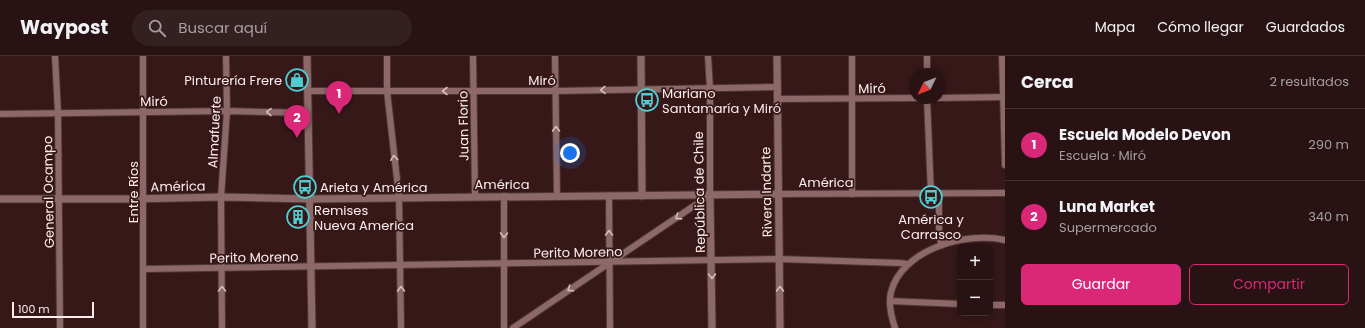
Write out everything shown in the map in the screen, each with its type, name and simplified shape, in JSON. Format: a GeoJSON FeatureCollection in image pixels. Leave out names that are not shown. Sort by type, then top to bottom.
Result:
{"type":"FeatureCollection","features":[{"type":"Feature","properties":{"kind":"street","name":"General Ocampo"},"geometry":{"type":"LineString","coordinates":[[56,56],[60,199],[60,328]]}},
{"type":"Feature","properties":{"kind":"street","name":"Entre Ríos"},"geometry":{"type":"LineString","coordinates":[[143,56],[144,328]]}},
{"type":"Feature","properties":{"kind":"street","name":"Almafuerte"},"geometry":{"type":"LineString","coordinates":[[222,328],[221,198],[227,111],[226,56]]}},
{"type":"Feature","properties":{"kind":"street"},"geometry":{"type":"LineString","coordinates":[[307,56],[312,328]]}},
{"type":"Feature","properties":{"kind":"street"},"geometry":{"type":"LineString","coordinates":[[387,56],[387,91],[399,197],[401,328]]}},
{"type":"Feature","properties":{"kind":"street","name":"Juan Florio"},"geometry":{"type":"LineString","coordinates":[[473,56],[475,196]]}},
{"type":"Feature","properties":{"kind":"street"},"geometry":{"type":"LineString","coordinates":[[555,56],[557,196]]}},
{"type":"Feature","properties":{"kind":"street"},"geometry":{"type":"LineString","coordinates":[[641,56],[642,196]]}},
{"type":"Feature","properties":{"kind":"street","name":"República de Chile"},"geometry":{"type":"LineString","coordinates":[[708,56],[710,89],[712,328]]}},
{"type":"Feature","properties":{"kind":"street","name":"Rivera Indarte"},"geometry":{"type":"LineString","coordinates":[[777,56],[780,328]]}},
{"type":"Feature","properties":{"kind":"street"},"geometry":{"type":"LineString","coordinates":[[852,56],[852,194]]}},
{"type":"Feature","properties":{"kind":"street"},"geometry":{"type":"LineString","coordinates":[[927,56],[927,68]]}},
{"type":"Feature","properties":{"kind":"street"},"geometry":{"type":"LineString","coordinates":[[1002,56],[1005,165]]}},
{"type":"Feature","properties":{"kind":"street","name":"Miró"},"geometry":{"type":"LineString","coordinates":[[308,91],[642,90],[777,87]]}},
{"type":"Feature","properties":{"kind":"street"},"geometry":{"type":"LineString","coordinates":[[945,98],[1004,97]]}},
{"type":"Feature","properties":{"kind":"street","name":"Miró"},"geometry":{"type":"LineString","coordinates":[[778,99],[909,98]]}},
{"type":"Feature","properties":{"kind":"street"},"geometry":{"type":"LineString","coordinates":[[927,104],[930,194]]}},
{"type":"Feature","properties":{"kind":"street","name":"Miró"},"geometry":{"type":"LineString","coordinates":[[0,114],[227,111],[308,113]]}},
{"type":"Feature","properties":{"kind":"street","name":"América"},"geometry":{"type":"LineString","coordinates":[[0,199],[310,199],[475,196],[1005,193]]}},
{"type":"Feature","properties":{"kind":"street"},"geometry":{"type":"LineString","coordinates":[[939,194],[940,237],[942,245]]}},
{"type":"Feature","properties":{"kind":"street"},"geometry":{"type":"LineString","coordinates":[[513,328],[710,195]]}},
{"type":"Feature","properties":{"kind":"street"},"geometry":{"type":"LineString","coordinates":[[504,196],[504,328]]}},
{"type":"Feature","properties":{"kind":"street"},"geometry":{"type":"LineString","coordinates":[[609,196],[610,328]]}},
{"type":"Feature","properties":{"kind":"street"},"geometry":{"type":"LineString","coordinates":[[895,328],[891,315],[890,302],[892,287],[908,264],[942,245],[962,240],[976,238],[1005,240]]}},
{"type":"Feature","properties":{"kind":"street","name":"Perito Moreno"},"geometry":{"type":"LineString","coordinates":[[144,269],[221,269],[779,259],[908,264]]}},
{"type":"Feature","properties":{"kind":"street"},"geometry":{"type":"LineString","coordinates":[[890,302],[957,304]]}},
{"type":"Feature","properties":{"kind":"street"},"geometry":{"type":"LineString","coordinates":[[993,305],[1005,306]]}},
{"type":"Feature","properties":{"kind":"place","name":"Pinturería Frere"},"geometry":{"type":"Point","coordinates":[297,80]}},
{"type":"Feature","properties":{"kind":"place","name":"Mariano Santamaría y Miró"},"geometry":{"type":"Point","coordinates":[647,100]}},
{"type":"Feature","properties":{"kind":"place","name":"Escuela Modelo Devon"},"geometry":{"type":"Point","coordinates":[339,114]}},
{"type":"Feature","properties":{"kind":"place","name":"Luna Market"},"geometry":{"type":"Point","coordinates":[297,138]}},
{"type":"Feature","properties":{"kind":"place","name":"Arieta y América"},"geometry":{"type":"Point","coordinates":[305,187]}},
{"type":"Feature","properties":{"kind":"place","name":"América y Carrasco"},"geometry":{"type":"Point","coordinates":[931,197]}},
{"type":"Feature","properties":{"kind":"place","name":"Remises Nueva America"},"geometry":{"type":"Point","coordinates":[298,217]}}]}
